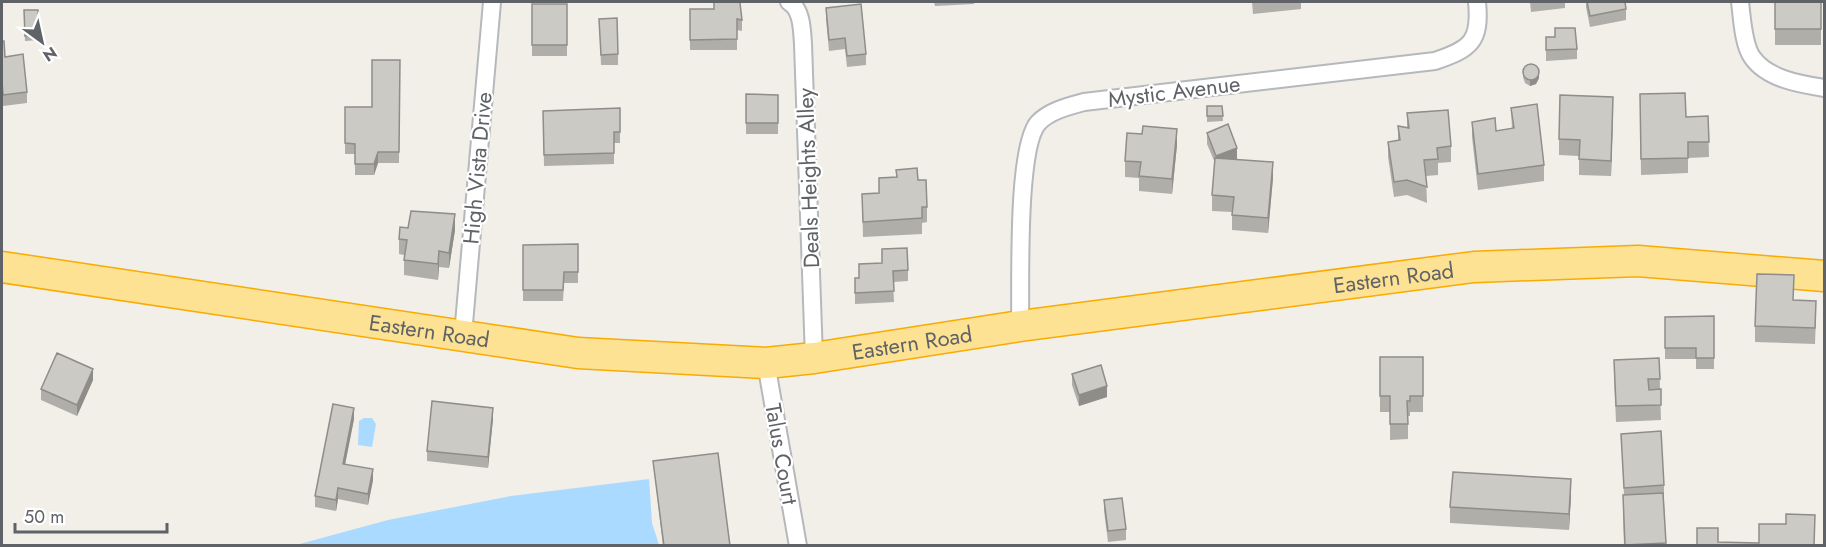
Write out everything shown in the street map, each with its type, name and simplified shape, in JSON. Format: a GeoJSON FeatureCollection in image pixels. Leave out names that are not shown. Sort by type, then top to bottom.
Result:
{"type":"FeatureCollection","features":[{"type":"Feature","properties":{"kind":"highway","name":"Eastern Road"},"geometry":{"type":"LineString","coordinates":[[2,267],[578,353],[766,363],[814,358],[1020,326],[1474,267],[1638,261],[1824,276]]}},
{"type":"Feature","properties":{"kind":"street","name":"High Vista Drive"},"geometry":{"type":"LineString","coordinates":[[463,335],[492,2]]}},
{"type":"Feature","properties":{"kind":"street","name":"Deals Heights Alley"},"geometry":{"type":"LineString","coordinates":[[789,2],[795,5],[802,26],[814,358]]}},
{"type":"Feature","properties":{"kind":"street","name":"Mystic Avenue"},"geometry":{"type":"LineString","coordinates":[[1020,326],[1024,192],[1030,137],[1039,122],[1067,107],[1084,102],[1435,61],[1463,51],[1476,33],[1477,2]]}},
{"type":"Feature","properties":{"kind":"street"},"geometry":{"type":"LineString","coordinates":[[1740,2],[1752,57],[1770,72],[1794,84],[1824,88]]}},
{"type":"Feature","properties":{"kind":"street","name":"Talus Court"},"geometry":{"type":"LineString","coordinates":[[766,363],[798,546]]}},
{"type":"Feature","properties":{"kind":"water"},"geometry":{"type":"Polygon","coordinates":[[[372,418],[376,424],[372,447],[358,445],[359,421],[372,418]]]}},
{"type":"Feature","properties":{"kind":"water"},"geometry":{"type":"Polygon","coordinates":[[[649,479],[652,523],[659,545],[296,545],[388,520],[511,496],[649,479]]]}},
{"type":"Feature","properties":{"kind":"building"},"geometry":{"type":"Polygon","coordinates":[[[714,2],[740,3],[742,20],[737,19],[737,39],[690,40],[690,9],[714,9],[714,2]]]}},
{"type":"Feature","properties":{"kind":"building"},"geometry":{"type":"Polygon","coordinates":[[[1587,2],[1625,2],[1626,9],[1590,16],[1587,2]]]}},
{"type":"Feature","properties":{"kind":"building"},"geometry":{"type":"Polygon","coordinates":[[[1775,2],[1821,2],[1821,29],[1775,29],[1775,2]]]}},
{"type":"Feature","properties":{"kind":"building"},"geometry":{"type":"Polygon","coordinates":[[[532,4],[567,4],[567,45],[532,45],[532,4]]]}},
{"type":"Feature","properties":{"kind":"building"},"geometry":{"type":"Polygon","coordinates":[[[861,4],[866,54],[847,56],[845,38],[829,40],[826,8],[861,4]]]}},
{"type":"Feature","properties":{"kind":"building"},"geometry":{"type":"Polygon","coordinates":[[[24,10],[38,10],[40,35],[25,36],[24,10]]]}},
{"type":"Feature","properties":{"kind":"building"},"geometry":{"type":"Polygon","coordinates":[[[617,18],[618,54],[601,55],[599,19],[617,18]]]}},
{"type":"Feature","properties":{"kind":"building"},"geometry":{"type":"Polygon","coordinates":[[[1555,28],[1575,28],[1577,49],[1546,50],[1546,37],[1555,37],[1555,28]]]}},
{"type":"Feature","properties":{"kind":"building"},"geometry":{"type":"Polygon","coordinates":[[[2,41],[4,41],[5,57],[23,54],[27,92],[3,95],[2,41]]]}},
{"type":"Feature","properties":{"kind":"building"},"geometry":{"type":"Polygon","coordinates":[[[372,60],[400,60],[399,152],[378,152],[374,164],[355,164],[355,144],[345,143],[345,107],[372,107],[372,60]]]}},
{"type":"Feature","properties":{"kind":"building"},"geometry":{"type":"Polygon","coordinates":[[[1531,64],[1539,72],[1531,80],[1523,72],[1531,64]]]}},
{"type":"Feature","properties":{"kind":"building"},"geometry":{"type":"Polygon","coordinates":[[[1685,93],[1686,117],[1708,116],[1709,142],[1688,142],[1688,158],[1641,159],[1640,94],[1685,93]]]}},
{"type":"Feature","properties":{"kind":"building"},"geometry":{"type":"Polygon","coordinates":[[[746,94],[778,95],[778,123],[746,123],[746,94]]]}},
{"type":"Feature","properties":{"kind":"building"},"geometry":{"type":"Polygon","coordinates":[[[1560,95],[1613,97],[1611,161],[1579,159],[1580,140],[1559,139],[1560,95]]]}},
{"type":"Feature","properties":{"kind":"building"},"geometry":{"type":"Polygon","coordinates":[[[1537,104],[1544,165],[1478,174],[1472,122],[1495,118],[1496,131],[1514,128],[1511,108],[1537,104]]]}},
{"type":"Feature","properties":{"kind":"building"},"geometry":{"type":"Polygon","coordinates":[[[1207,106],[1222,106],[1223,116],[1207,116],[1207,106]]]}},
{"type":"Feature","properties":{"kind":"building"},"geometry":{"type":"Polygon","coordinates":[[[620,108],[620,132],[614,132],[614,153],[544,155],[543,111],[620,108]]]}},
{"type":"Feature","properties":{"kind":"building"},"geometry":{"type":"Polygon","coordinates":[[[1448,110],[1451,146],[1437,148],[1438,159],[1424,160],[1427,187],[1407,180],[1394,182],[1388,142],[1400,140],[1398,126],[1409,128],[1407,113],[1448,110]]]}},
{"type":"Feature","properties":{"kind":"building"},"geometry":{"type":"Polygon","coordinates":[[[1228,124],[1237,148],[1216,156],[1207,133],[1228,124]]]}},
{"type":"Feature","properties":{"kind":"building"},"geometry":{"type":"Polygon","coordinates":[[[1143,126],[1177,129],[1172,179],[1139,176],[1141,162],[1125,161],[1127,133],[1142,134],[1143,126]]]}},
{"type":"Feature","properties":{"kind":"building"},"geometry":{"type":"Polygon","coordinates":[[[1215,158],[1273,162],[1268,218],[1232,215],[1234,197],[1212,195],[1215,158]]]}},
{"type":"Feature","properties":{"kind":"building"},"geometry":{"type":"Polygon","coordinates":[[[917,168],[918,180],[926,180],[927,207],[922,207],[922,218],[863,222],[862,194],[879,193],[879,178],[897,177],[896,170],[917,168]]]}},
{"type":"Feature","properties":{"kind":"building"},"geometry":{"type":"Polygon","coordinates":[[[411,211],[455,214],[449,253],[439,251],[438,264],[404,260],[407,240],[399,239],[400,227],[408,228],[411,211]]]}},
{"type":"Feature","properties":{"kind":"building"},"geometry":{"type":"Polygon","coordinates":[[[578,244],[578,272],[564,272],[563,290],[523,290],[523,245],[578,244]]]}},
{"type":"Feature","properties":{"kind":"building"},"geometry":{"type":"Polygon","coordinates":[[[907,248],[908,270],[893,271],[894,291],[855,293],[855,278],[859,278],[859,264],[882,263],[882,249],[907,248]]]}},
{"type":"Feature","properties":{"kind":"building"},"geometry":{"type":"Polygon","coordinates":[[[1757,274],[1794,275],[1793,300],[1816,301],[1815,328],[1755,326],[1757,274]]]}},
{"type":"Feature","properties":{"kind":"building"},"geometry":{"type":"Polygon","coordinates":[[[1714,316],[1714,358],[1696,358],[1696,348],[1665,348],[1665,317],[1714,316]]]}},
{"type":"Feature","properties":{"kind":"building"},"geometry":{"type":"Polygon","coordinates":[[[57,353],[93,369],[77,405],[41,389],[57,353]]]}},
{"type":"Feature","properties":{"kind":"building"},"geometry":{"type":"Polygon","coordinates":[[[1380,357],[1423,357],[1423,396],[1410,396],[1410,401],[1407,401],[1408,424],[1390,424],[1390,396],[1380,396],[1380,357]]]}},
{"type":"Feature","properties":{"kind":"building"},"geometry":{"type":"Polygon","coordinates":[[[1659,358],[1660,379],[1648,379],[1649,390],[1661,389],[1661,405],[1616,406],[1614,360],[1659,358]]]}},
{"type":"Feature","properties":{"kind":"building"},"geometry":{"type":"Polygon","coordinates":[[[1101,365],[1107,386],[1079,395],[1072,374],[1101,365]]]}},
{"type":"Feature","properties":{"kind":"building"},"geometry":{"type":"Polygon","coordinates":[[[432,401],[493,408],[488,457],[427,451],[432,401]]]}},
{"type":"Feature","properties":{"kind":"building"},"geometry":{"type":"Polygon","coordinates":[[[333,404],[354,408],[343,464],[373,469],[368,494],[338,488],[336,500],[315,496],[333,404]]]}},
{"type":"Feature","properties":{"kind":"building"},"geometry":{"type":"Polygon","coordinates":[[[1661,431],[1664,485],[1624,488],[1621,434],[1661,431]]]}},
{"type":"Feature","properties":{"kind":"building"},"geometry":{"type":"Polygon","coordinates":[[[718,453],[730,546],[664,546],[653,461],[718,453]]]}},
{"type":"Feature","properties":{"kind":"building"},"geometry":{"type":"Polygon","coordinates":[[[1453,472],[1571,479],[1569,514],[1450,507],[1453,472]]]}},
{"type":"Feature","properties":{"kind":"building"},"geometry":{"type":"Polygon","coordinates":[[[1663,493],[1666,543],[1625,545],[1623,495],[1663,493]]]}},
{"type":"Feature","properties":{"kind":"building"},"geometry":{"type":"Polygon","coordinates":[[[1122,498],[1126,529],[1108,531],[1104,500],[1122,498]]]}},
{"type":"Feature","properties":{"kind":"building"},"geometry":{"type":"Polygon","coordinates":[[[1786,514],[1815,515],[1814,546],[1697,546],[1697,528],[1718,528],[1718,542],[1759,543],[1759,524],[1786,524],[1786,514]]]}}]}
